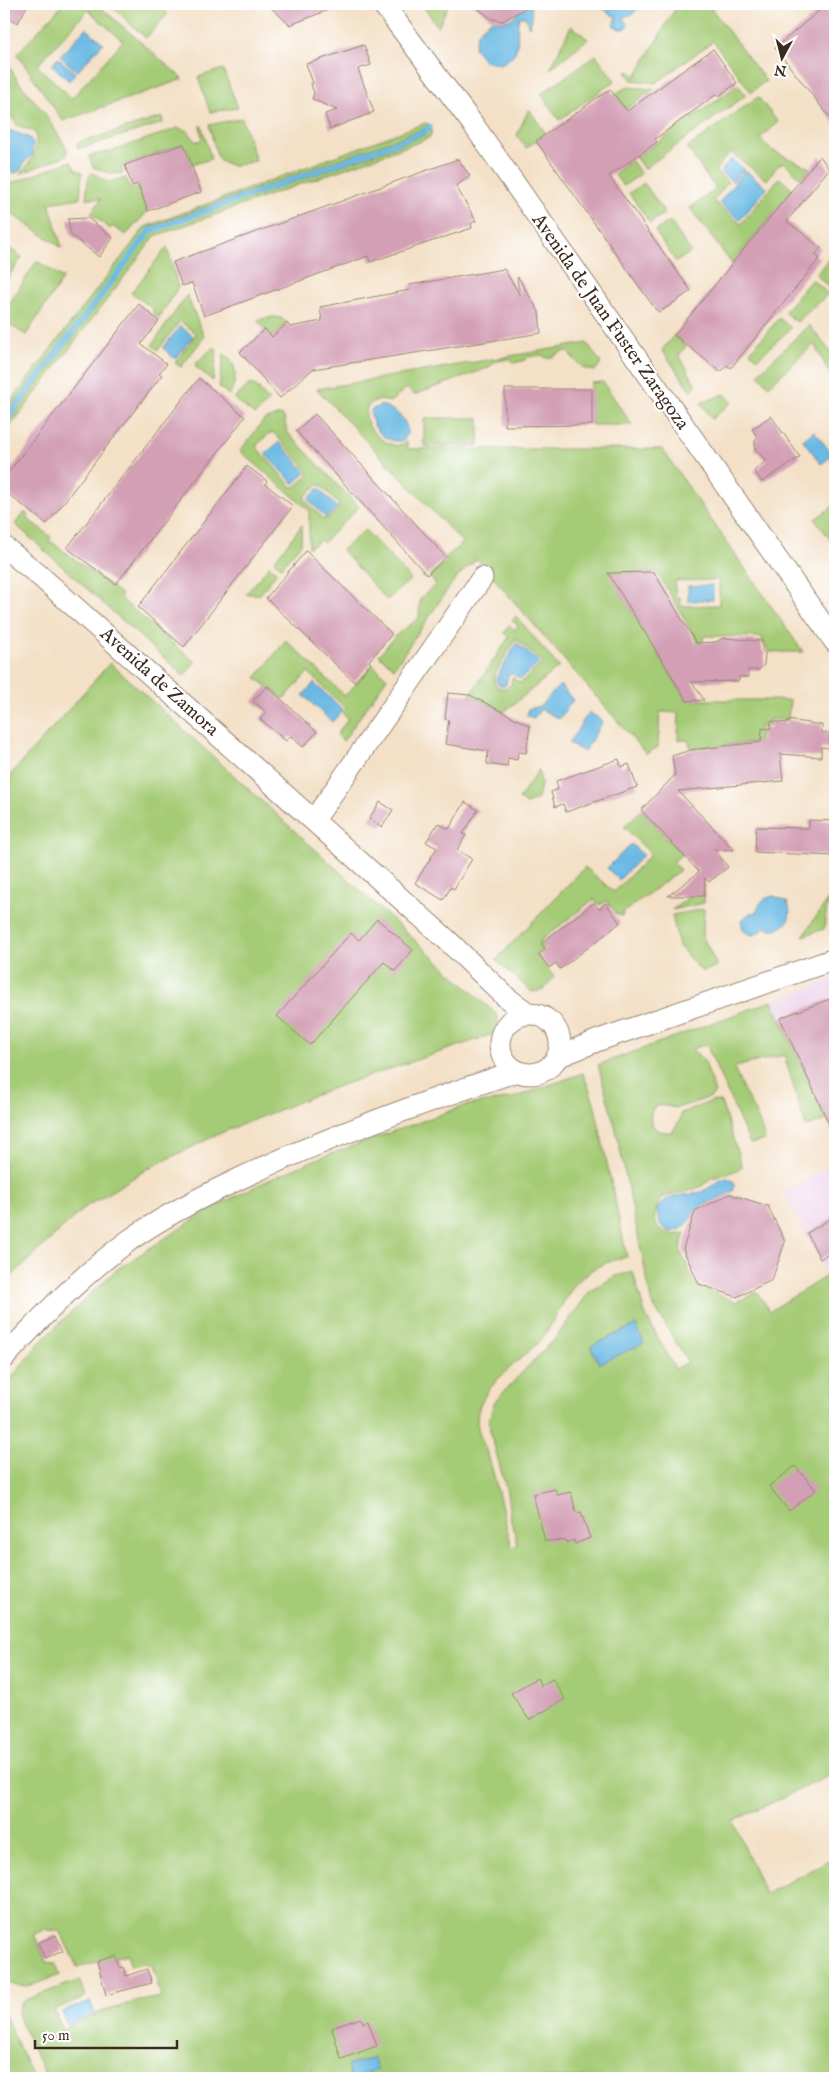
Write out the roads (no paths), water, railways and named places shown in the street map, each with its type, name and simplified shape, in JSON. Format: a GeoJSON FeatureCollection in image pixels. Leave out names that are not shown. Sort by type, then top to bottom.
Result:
{"type":"FeatureCollection","features":[{"type":"Feature","properties":{"kind":"street","name":"Avenida de Juan Fuster Zaragoza"},"geometry":{"type":"LineString","coordinates":[[383,4],[475,127],[835,642]]}},
{"type":"Feature","properties":{"kind":"street","name":"Avenida de Zamora"},"geometry":{"type":"LineString","coordinates":[[4,547],[40,576],[314,820],[508,998],[529,1014]]}},
{"type":"Feature","properties":{"kind":"street"},"geometry":{"type":"LineString","coordinates":[[314,820],[482,578]]}},
{"type":"Feature","properties":{"kind":"street"},"geometry":{"type":"LineString","coordinates":[[557,1057],[591,1043],[835,959]]}},
{"type":"Feature","properties":{"kind":"street"},"geometry":{"type":"LineString","coordinates":[[508,998],[508,1025]]}},
{"type":"Feature","properties":{"kind":"street"},"geometry":{"type":"LineString","coordinates":[[4,1358],[46,1310],[99,1263],[129,1240],[195,1200],[298,1151],[517,1071],[537,1074],[546,1070],[557,1057],[561,1045],[557,1031],[548,1020],[529,1014],[520,1016],[508,1025],[501,1038],[501,1048],[504,1057],[517,1071]]}},
{"type":"Feature","properties":{"kind":"street"},"geometry":{"type":"LineString","coordinates":[[557,1031],[591,1043]]}},
{"type":"Feature","properties":{"kind":"street"},"geometry":{"type":"LineString","coordinates":[[486,1082],[501,1048]]}},
{"type":"Feature","properties":{"kind":"water"},"geometry":{"type":"Polygon","coordinates":[[[521,4],[531,4],[532,19],[529,27],[525,16],[519,17],[517,44],[513,55],[500,64],[485,61],[474,48],[477,33],[491,20],[506,21],[514,17],[521,4]]]}},
{"type":"Feature","properties":{"kind":"water"},"geometry":{"type":"Polygon","coordinates":[[[599,4],[643,4],[633,14],[623,17],[628,25],[625,29],[619,29],[613,25],[617,17],[609,14],[599,4]]]}},
{"type":"Feature","properties":{"kind":"water"},"geometry":{"type":"Polygon","coordinates":[[[86,28],[103,43],[77,72],[60,56],[86,28]]]}},
{"type":"Feature","properties":{"kind":"water"},"geometry":{"type":"Polygon","coordinates":[[[58,58],[75,73],[69,81],[52,65],[58,58]]]}},
{"type":"Feature","properties":{"kind":"water"},"geometry":{"type":"Polygon","coordinates":[[[4,127],[27,137],[33,142],[32,156],[25,161],[20,171],[15,173],[8,171],[4,161],[4,127]]]}},
{"type":"Feature","properties":{"kind":"water"},"geometry":{"type":"Polygon","coordinates":[[[731,159],[744,169],[733,182],[720,172],[731,159]]]}},
{"type":"Feature","properties":{"kind":"water"},"geometry":{"type":"Polygon","coordinates":[[[745,170],[767,188],[740,220],[719,203],[745,170]]]}},
{"type":"Feature","properties":{"kind":"water"},"geometry":{"type":"Polygon","coordinates":[[[180,326],[193,336],[175,359],[163,348],[180,326]]]}},
{"type":"Feature","properties":{"kind":"water"},"geometry":{"type":"Polygon","coordinates":[[[381,405],[399,415],[405,423],[408,433],[404,440],[391,440],[380,434],[376,429],[371,416],[371,410],[381,405]]]}},
{"type":"Feature","properties":{"kind":"water"},"geometry":{"type":"Polygon","coordinates":[[[814,431],[833,455],[821,464],[803,440],[814,431]]]}},
{"type":"Feature","properties":{"kind":"water"},"geometry":{"type":"Polygon","coordinates":[[[279,442],[306,472],[294,484],[265,454],[279,442]]]}},
{"type":"Feature","properties":{"kind":"water"},"geometry":{"type":"Polygon","coordinates":[[[319,488],[337,508],[326,518],[308,499],[319,488]]]}},
{"type":"Feature","properties":{"kind":"water"},"geometry":{"type":"Polygon","coordinates":[[[713,585],[713,600],[688,601],[688,586],[713,585]]]}},
{"type":"Feature","properties":{"kind":"water"},"geometry":{"type":"Polygon","coordinates":[[[517,643],[540,663],[520,679],[513,674],[508,675],[506,685],[499,685],[496,680],[498,675],[517,643]]]}},
{"type":"Feature","properties":{"kind":"water"},"geometry":{"type":"Polygon","coordinates":[[[314,683],[343,710],[332,722],[303,695],[314,683]]]}},
{"type":"Feature","properties":{"kind":"water"},"geometry":{"type":"Polygon","coordinates":[[[560,685],[573,700],[559,719],[541,709],[534,718],[527,716],[528,709],[540,706],[560,685]]]}},
{"type":"Feature","properties":{"kind":"water"},"geometry":{"type":"Polygon","coordinates":[[[589,712],[603,721],[584,752],[569,743],[589,712]]]}},
{"type":"Feature","properties":{"kind":"water"},"geometry":{"type":"Polygon","coordinates":[[[631,844],[643,855],[619,880],[607,868],[631,844]]]}},
{"type":"Feature","properties":{"kind":"water"},"geometry":{"type":"Polygon","coordinates":[[[774,896],[787,902],[790,914],[786,924],[776,929],[764,927],[761,932],[753,935],[745,932],[742,920],[750,913],[756,913],[764,899],[774,896]]]}},
{"type":"Feature","properties":{"kind":"water"},"geometry":{"type":"Polygon","coordinates":[[[727,1178],[733,1181],[735,1186],[733,1191],[694,1210],[686,1226],[669,1232],[660,1224],[657,1210],[666,1200],[671,1197],[703,1191],[720,1180],[727,1178]]]}},
{"type":"Feature","properties":{"kind":"water"},"geometry":{"type":"Polygon","coordinates":[[[636,1325],[644,1343],[599,1364],[591,1346],[636,1325]]]}},
{"type":"Feature","properties":{"kind":"water"},"geometry":{"type":"Polygon","coordinates":[[[90,2001],[95,2014],[67,2025],[62,2012],[90,2001]]]}},
{"type":"Feature","properties":{"kind":"water"},"geometry":{"type":"Polygon","coordinates":[[[373,2057],[378,2070],[351,2078],[347,2066],[373,2057]]]}},
{"type":"Feature","properties":{"kind":"waterway"},"geometry":{"type":"LineString","coordinates":[[4,422],[150,231],[422,133],[430,127]]}}]}
